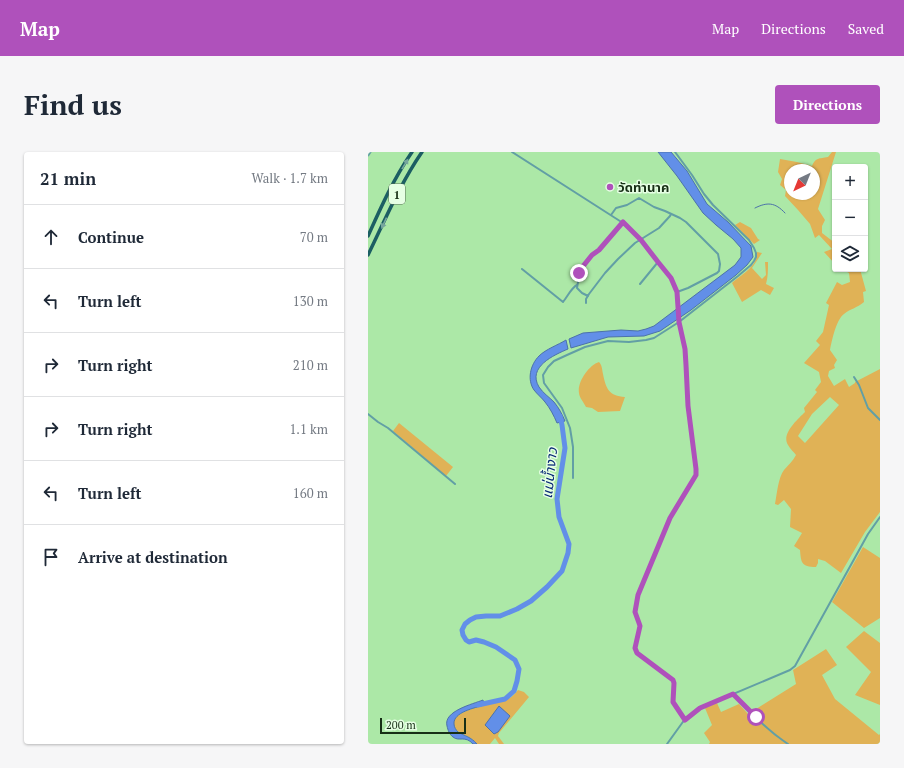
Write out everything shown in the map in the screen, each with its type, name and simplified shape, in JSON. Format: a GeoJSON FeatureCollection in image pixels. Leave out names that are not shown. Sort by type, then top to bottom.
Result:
{"type":"FeatureCollection","features":[{"type":"Feature","properties":{"kind":"highway","name":"1"},"geometry":{"type":"LineString","coordinates":[[368,236],[390,189],[412,152]]}},
{"type":"Feature","properties":{"kind":"highway","name":"1"},"geometry":{"type":"LineString","coordinates":[[368,255],[413,165],[422,152]]}},
{"type":"Feature","properties":{"kind":"street"},"geometry":{"type":"LineString","coordinates":[[512,152],[623,222],[641,240],[671,278],[677,292],[679,322],[685,349],[688,406],[696,464],[696,475],[670,518],[638,595],[635,612],[639,623],[635,648],[637,653],[673,680],[673,702],[685,720]]}},
{"type":"Feature","properties":{"kind":"street"},"geometry":{"type":"LineString","coordinates":[[573,478],[573,447],[570,428],[562,408],[544,383],[544,371],[554,361],[585,347],[610,341],[629,342],[649,340],[679,322],[751,265],[754,261],[756,253],[749,240],[713,206],[675,152]]}},
{"type":"Feature","properties":{"kind":"street"},"geometry":{"type":"LineString","coordinates":[[611,215],[616,208],[627,205],[639,198],[686,222],[718,254],[720,264],[717,273],[677,292]]}},
{"type":"Feature","properties":{"kind":"street"},"geometry":{"type":"LineString","coordinates":[[586,303],[588,296],[605,273],[618,259],[635,243],[659,228],[670,216],[670,214]]}},
{"type":"Feature","properties":{"kind":"street"},"geometry":{"type":"LineString","coordinates":[[588,296],[577,288],[580,270],[623,222]]}},
{"type":"Feature","properties":{"kind":"street"},"geometry":{"type":"LineString","coordinates":[[640,284],[658,262]]}},
{"type":"Feature","properties":{"kind":"street"},"geometry":{"type":"LineString","coordinates":[[522,269],[563,302],[573,287],[577,285]]}},
{"type":"Feature","properties":{"kind":"street"},"geometry":{"type":"LineString","coordinates":[[854,377],[859,385],[868,408],[880,420]]}},
{"type":"Feature","properties":{"kind":"street"},"geometry":{"type":"LineString","coordinates":[[368,414],[388,428],[455,484]]}},
{"type":"Feature","properties":{"kind":"street"},"geometry":{"type":"LineString","coordinates":[[667,744],[685,720],[700,708],[790,670],[795,666],[868,534],[880,517]]}},
{"type":"Feature","properties":{"kind":"street"},"geometry":{"type":"LineString","coordinates":[[733,694],[764,726],[788,744]]}},
{"type":"Feature","properties":{"kind":"shaded area"},"geometry":{"type":"Polygon","coordinates":[[[832,152],[836,152],[818,209],[825,220],[822,226],[822,233],[832,241],[832,249],[819,235],[815,238],[810,224],[789,200],[820,200],[820,164],[813,164],[820,158],[828,157],[832,152]]]}},
{"type":"Feature","properties":{"kind":"shaded area"},"geometry":{"type":"Polygon","coordinates":[[[780,159],[804,164],[784,164],[784,188],[780,185],[782,179],[778,172],[780,159]]]}},
{"type":"Feature","properties":{"kind":"shaded area"},"geometry":{"type":"Polygon","coordinates":[[[740,222],[751,228],[760,240],[754,244],[735,225],[740,222]]]}},
{"type":"Feature","properties":{"kind":"shaded area"},"geometry":{"type":"Polygon","coordinates":[[[832,249],[832,261],[824,252],[832,249]]]}},
{"type":"Feature","properties":{"kind":"shaded area"},"geometry":{"type":"Polygon","coordinates":[[[757,252],[762,253],[752,268],[762,279],[766,275],[765,262],[768,262],[768,276],[766,284],[774,288],[770,295],[761,290],[742,302],[732,283],[752,266],[757,257],[757,252]]]}},
{"type":"Feature","properties":{"kind":"shaded area"},"geometry":{"type":"Polygon","coordinates":[[[847,272],[861,272],[866,291],[863,292],[864,302],[846,312],[839,321],[830,350],[837,360],[834,365],[835,368],[829,371],[828,376],[834,386],[845,379],[849,387],[855,382],[880,369],[880,512],[865,532],[841,573],[825,561],[818,559],[816,567],[807,566],[803,563],[800,550],[794,546],[802,533],[790,527],[791,509],[784,500],[778,505],[775,504],[782,473],[796,455],[786,441],[788,432],[794,423],[805,412],[804,408],[817,392],[815,390],[821,382],[819,372],[804,363],[820,345],[816,341],[823,332],[829,305],[826,303],[837,282],[842,285],[850,282],[849,273],[847,272]],[[830,397],[812,414],[798,436],[805,443],[839,405],[830,397]]]}},
{"type":"Feature","properties":{"kind":"shaded area"},"geometry":{"type":"Polygon","coordinates":[[[599,362],[605,384],[609,391],[615,395],[625,397],[620,411],[598,412],[592,408],[586,407],[580,396],[579,389],[584,374],[599,362]]]}},
{"type":"Feature","properties":{"kind":"shaded area"},"geometry":{"type":"Polygon","coordinates":[[[399,423],[453,467],[446,476],[393,431],[399,423]]]}},
{"type":"Feature","properties":{"kind":"shaded area"},"geometry":{"type":"Polygon","coordinates":[[[863,547],[880,558],[880,618],[864,628],[832,602],[863,547]]]}},
{"type":"Feature","properties":{"kind":"shaded area"},"geometry":{"type":"Polygon","coordinates":[[[864,631],[880,643],[880,705],[855,695],[871,672],[846,647],[864,631]]]}},
{"type":"Feature","properties":{"kind":"shaded area"},"geometry":{"type":"Polygon","coordinates":[[[826,649],[837,665],[822,675],[835,699],[879,735],[880,734],[880,744],[709,744],[710,742],[704,733],[712,725],[705,708],[717,703],[721,712],[739,704],[748,714],[796,684],[793,670],[826,649]]]}},
{"type":"Feature","properties":{"kind":"shaded area"},"geometry":{"type":"Polygon","coordinates":[[[518,690],[524,692],[529,697],[499,733],[498,736],[504,744],[499,744],[495,738],[490,744],[477,744],[472,739],[456,730],[454,722],[457,717],[464,712],[506,700],[518,690]]]}},
{"type":"Feature","properties":{"kind":"water"},"geometry":{"type":"Polygon","coordinates":[[[658,152],[671,152],[687,171],[707,204],[728,222],[751,246],[753,257],[736,275],[691,310],[660,331],[644,336],[608,337],[571,348],[569,339],[583,333],[621,330],[638,331],[654,326],[735,265],[741,257],[741,248],[733,239],[703,213],[658,152]]]}},
{"type":"Feature","properties":{"kind":"water"},"geometry":{"type":"Polygon","coordinates":[[[566,340],[568,349],[550,358],[539,368],[536,373],[536,380],[539,387],[556,404],[565,421],[557,423],[549,407],[534,390],[530,373],[533,364],[539,356],[566,340]]]}},
{"type":"Feature","properties":{"kind":"water"},"geometry":{"type":"Polygon","coordinates":[[[483,700],[484,705],[470,709],[457,716],[454,724],[458,732],[470,738],[477,744],[473,744],[465,739],[453,737],[447,726],[447,721],[450,716],[454,712],[466,706],[483,700]]]}},
{"type":"Feature","properties":{"kind":"water"},"geometry":{"type":"Polygon","coordinates":[[[499,706],[510,716],[498,732],[494,734],[485,725],[499,706]]]}},
{"type":"Feature","properties":{"kind":"waterway"},"geometry":{"type":"LineString","coordinates":[[755,208],[771,204],[778,207],[785,213]]}},
{"type":"Feature","properties":{"kind":"waterway","name":"แม่น้ำงาว"},"geometry":{"type":"LineString","coordinates":[[478,705],[505,699],[514,691],[519,669],[515,660],[496,647],[476,640],[469,642],[466,640],[462,630],[465,624],[476,617],[500,616],[531,601],[562,571],[568,553],[569,544],[559,517],[557,499],[565,448],[560,416]]}},
{"type":"Feature","properties":{"kind":"place","name":"วัดท่านาค"},"geometry":{"type":"Point","coordinates":[610,187]}},
{"type":"Feature","properties":{"kind":"route"},"geometry":{"type":"LineString","coordinates":[[579,273],[592,255],[599,250],[623,222],[641,240],[671,278],[677,292],[679,322],[685,349],[688,406],[696,475],[670,518],[638,595],[635,612],[640,626],[635,648],[636,651],[673,680],[673,702],[685,720],[700,708],[733,694],[756,717]]}}]}
